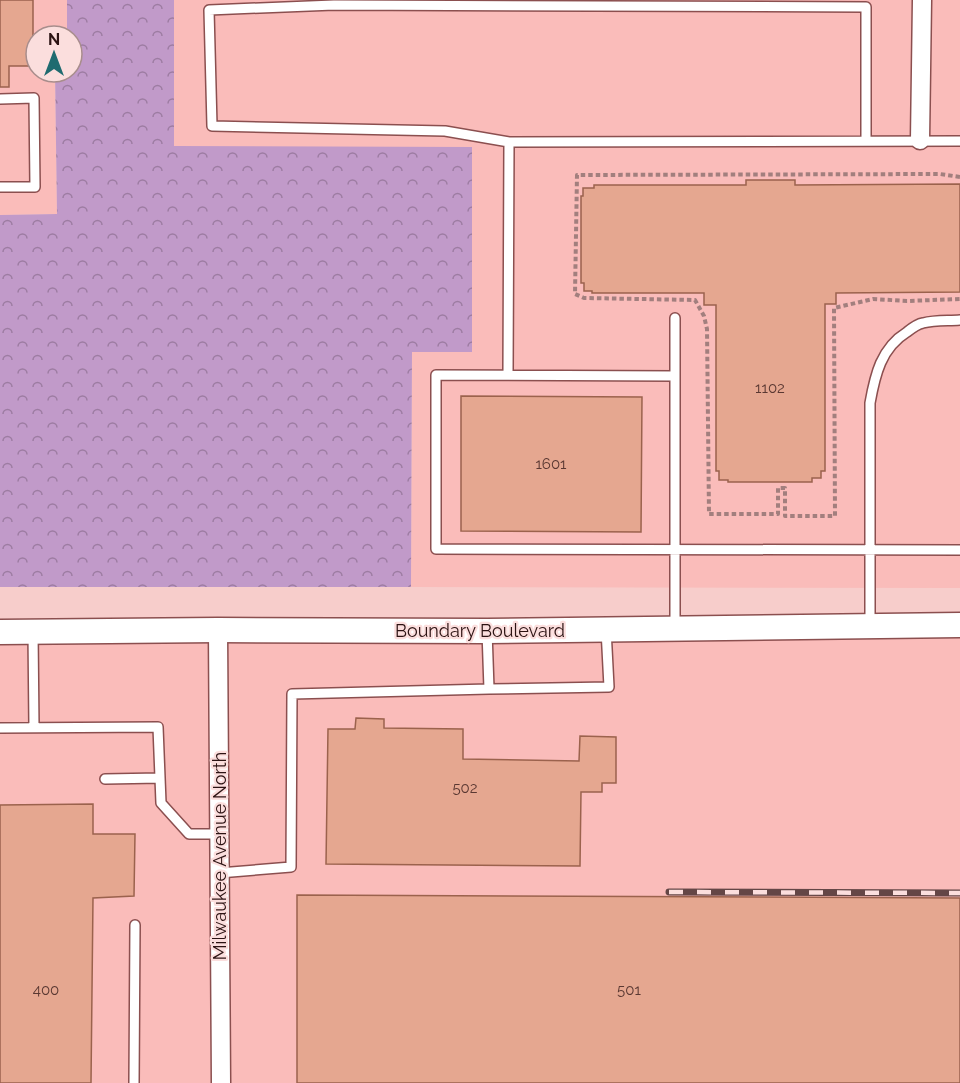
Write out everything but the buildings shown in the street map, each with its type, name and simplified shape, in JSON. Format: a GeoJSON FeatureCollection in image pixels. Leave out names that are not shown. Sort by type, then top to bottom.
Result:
{"type":"FeatureCollection","features":[{"type":"Feature","properties":{"kind":"street"},"geometry":{"type":"LineString","coordinates":[[920,140],[922,0]]}},
{"type":"Feature","properties":{"kind":"street","name":"Boundary Boulevard"},"geometry":{"type":"LineString","coordinates":[[0,632],[487,631],[960,625]]}},
{"type":"Feature","properties":{"kind":"street","name":"Milwaukee Avenue North"},"geometry":{"type":"LineString","coordinates":[[218,630],[220,1083]]}},
{"type":"Feature","properties":{"kind":"lane"},"geometry":{"type":"LineString","coordinates":[[866,141],[866,7],[677,3],[334,5],[209,10],[212,126],[445,131],[509,142],[960,141]]}},
{"type":"Feature","properties":{"kind":"lane"},"geometry":{"type":"LineString","coordinates":[[0,99],[34,98],[35,187],[0,187]]}},
{"type":"Feature","properties":{"kind":"lane"},"geometry":{"type":"LineString","coordinates":[[508,375],[509,142]]}},
{"type":"Feature","properties":{"kind":"lane"},"geometry":{"type":"LineString","coordinates":[[675,318],[675,627]]}},
{"type":"Feature","properties":{"kind":"lane"},"geometry":{"type":"LineString","coordinates":[[870,626],[870,404],[879,365],[888,348],[899,336],[919,324],[960,320]]}},
{"type":"Feature","properties":{"kind":"lane"},"geometry":{"type":"LineString","coordinates":[[675,376],[436,375],[436,549],[960,550]]}},
{"type":"Feature","properties":{"kind":"lane"},"geometry":{"type":"LineString","coordinates":[[219,873],[291,867],[292,694],[609,687],[606,628]]}},
{"type":"Feature","properties":{"kind":"lane"},"geometry":{"type":"LineString","coordinates":[[487,631],[489,689]]}},
{"type":"Feature","properties":{"kind":"lane"},"geometry":{"type":"LineString","coordinates":[[33,632],[34,728]]}},
{"type":"Feature","properties":{"kind":"lane"},"geometry":{"type":"LineString","coordinates":[[0,728],[158,727],[161,803],[189,834],[219,834]]}},
{"type":"Feature","properties":{"kind":"lane"},"geometry":{"type":"LineString","coordinates":[[105,779],[160,778]]}},
{"type":"Feature","properties":{"kind":"lane"},"geometry":{"type":"LineString","coordinates":[[134,1083],[135,925]]}},
{"type":"Feature","properties":{"kind":"path"},"geometry":{"type":"LineString","coordinates":[[960,177],[940,174],[577,175],[575,294],[584,298],[695,300],[707,329],[709,514],[778,514],[778,488],[785,488],[785,516],[835,516],[834,308],[873,299],[907,301],[960,299]]}},
{"type":"Feature","properties":{"kind":"shaded area"},"geometry":{"type":"Polygon","coordinates":[[[0,0],[67,0],[67,24],[24,24],[24,84],[55,84],[57,214],[0,215],[0,0]]]}},
{"type":"Feature","properties":{"kind":"shaded area"},"geometry":{"type":"Polygon","coordinates":[[[174,0],[960,0],[960,588],[411,587],[412,352],[472,352],[174,146],[174,0]]]}},
{"type":"Feature","properties":{"kind":"shaded area"},"geometry":{"type":"Polygon","coordinates":[[[960,629],[960,1083],[0,1083],[0,632],[960,629]]]}},
{"type":"Feature","properties":{"kind":"green space"},"geometry":{"type":"Polygon","coordinates":[[[67,0],[174,0],[174,146],[472,147],[472,352],[412,352],[411,587],[0,587],[0,215],[57,214],[55,84],[84,84],[84,24],[67,24],[67,0]]]}},
{"type":"Feature","properties":{"kind":"railway"},"geometry":{"type":"LineString","coordinates":[[669,892],[960,893]]}}]}
